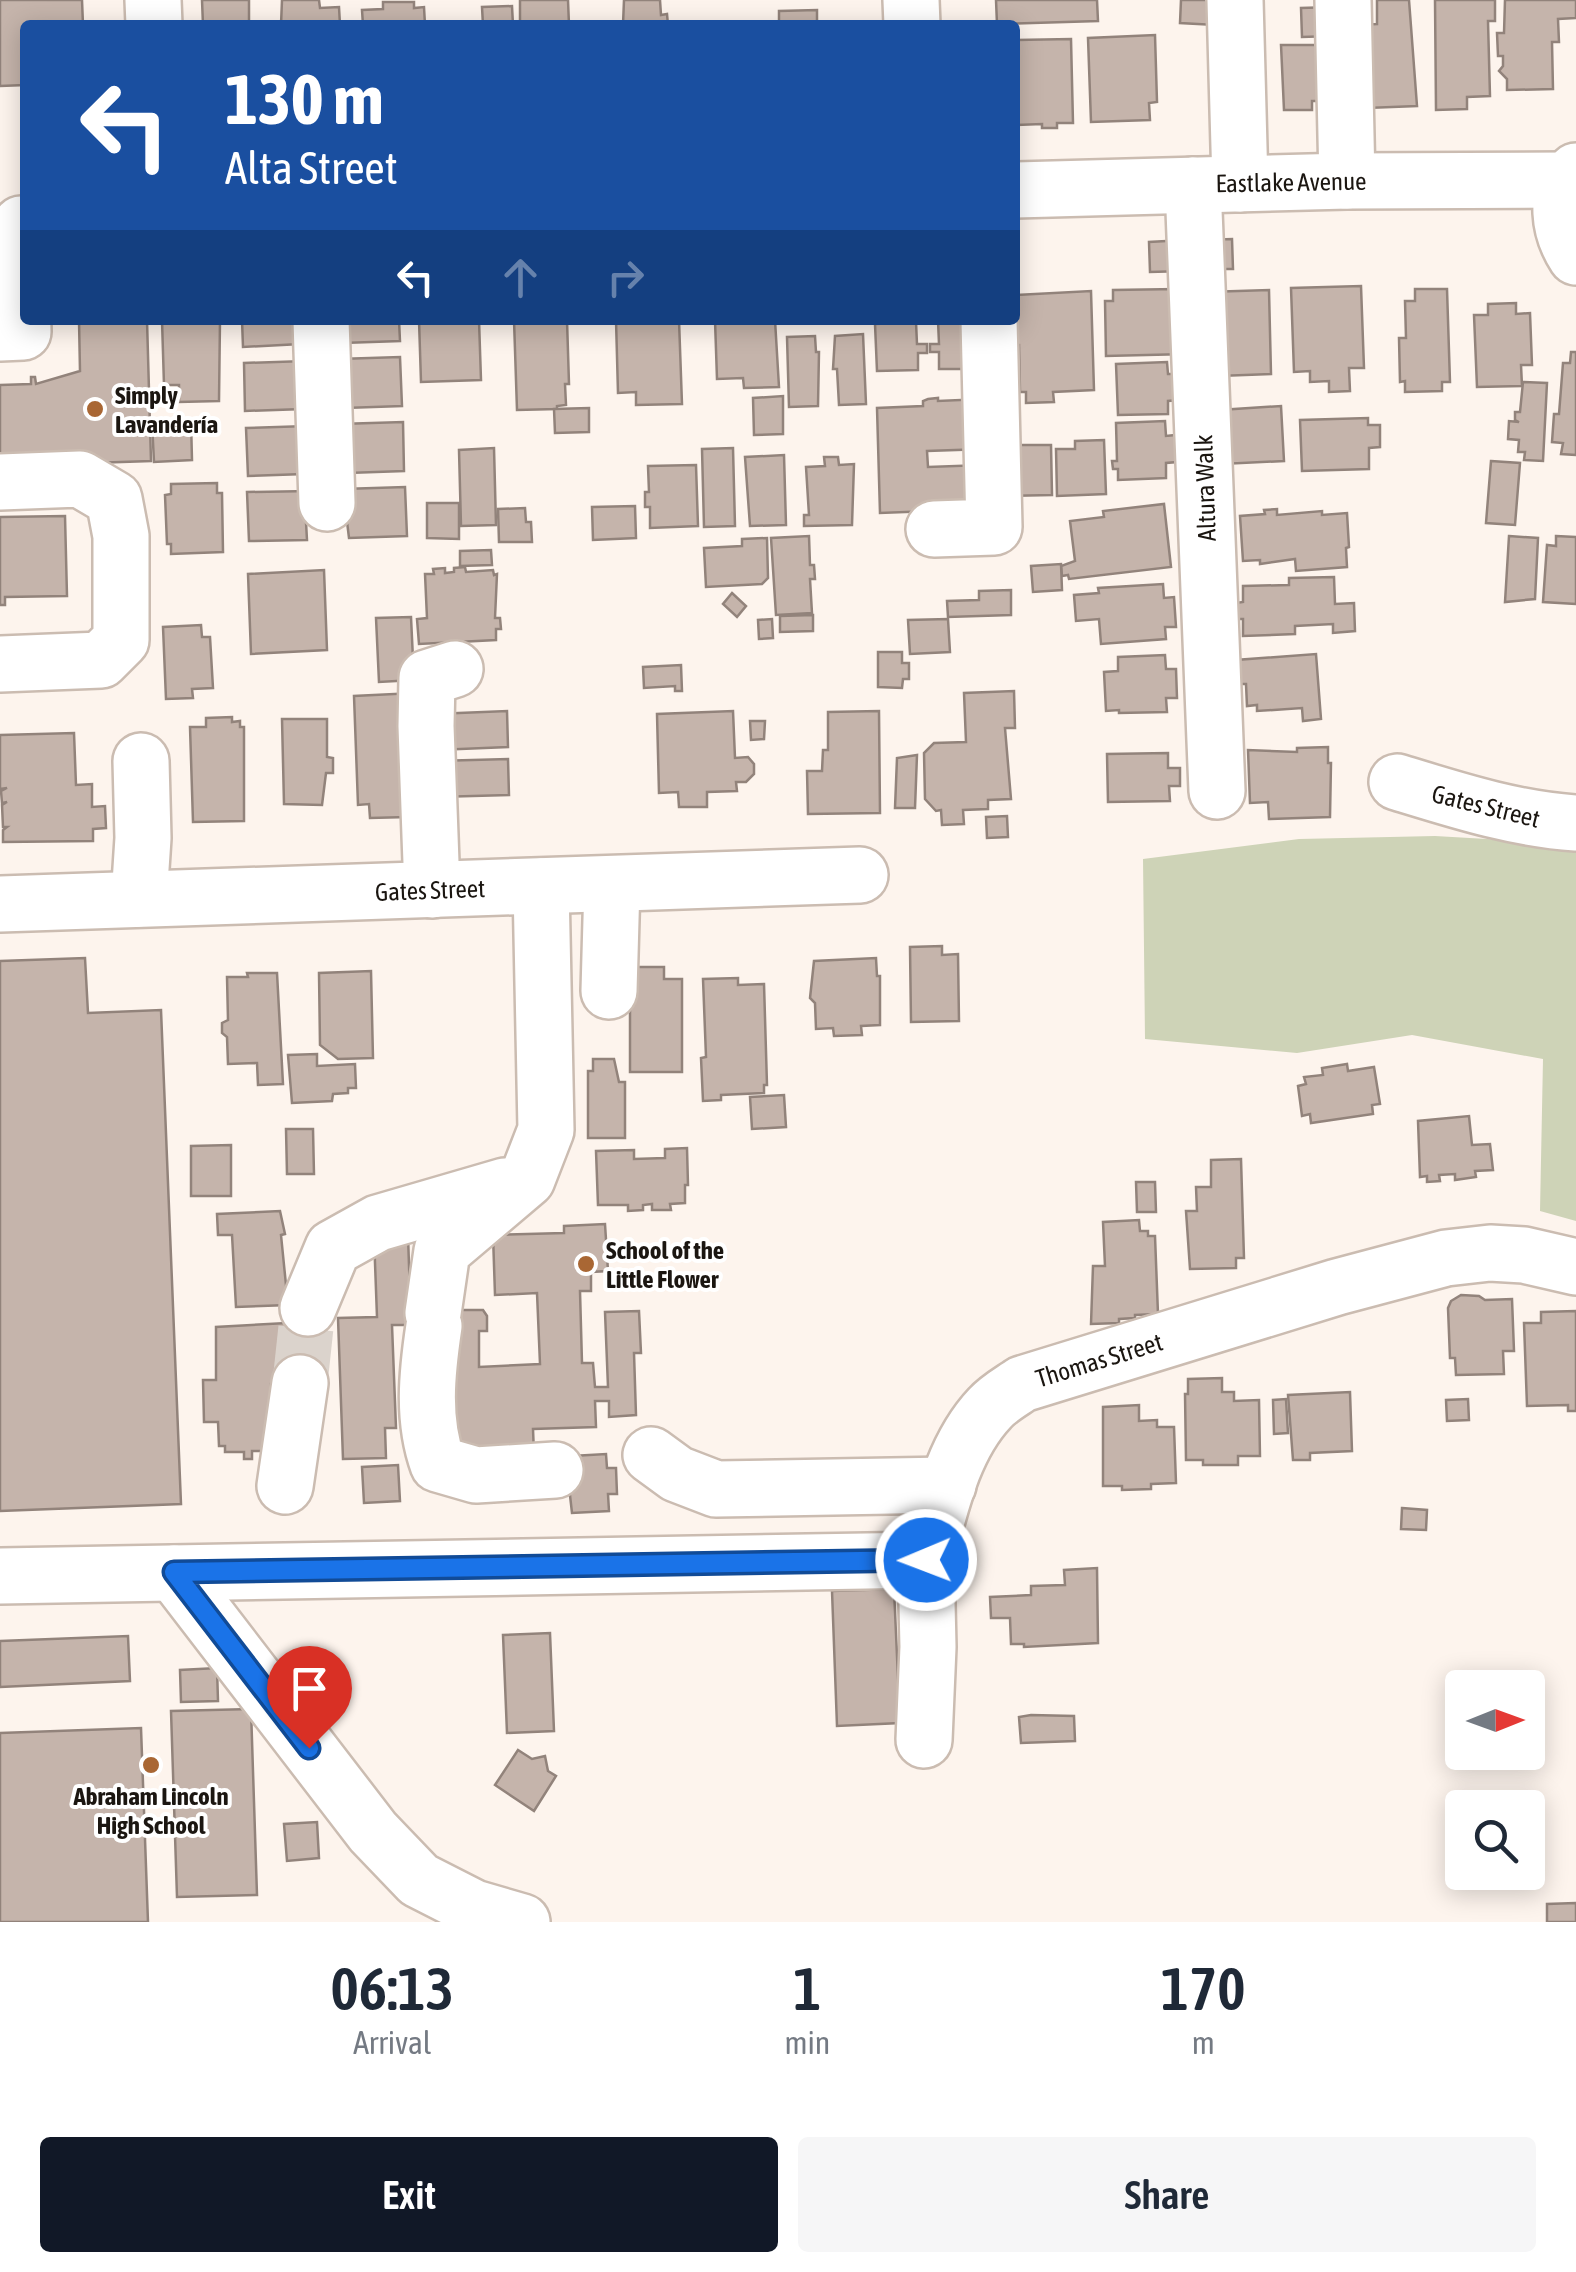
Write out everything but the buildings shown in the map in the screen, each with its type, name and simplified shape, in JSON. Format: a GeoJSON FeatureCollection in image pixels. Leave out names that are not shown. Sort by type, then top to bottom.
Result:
{"type":"FeatureCollection","features":[{"type":"Feature","properties":{"kind":"street","name":"Altura Walk"},"geometry":{"type":"LineString","coordinates":[[1217,791],[1217,184],[1235,0]]}},
{"type":"Feature","properties":{"kind":"street"},"geometry":{"type":"LineString","coordinates":[[1343,0],[1347,181]]}},
{"type":"Feature","properties":{"kind":"street","name":"Eastlake Avenue"},"geometry":{"type":"LineString","coordinates":[[1020,190],[1572,175],[1560,207],[1566,242],[1576,256]]}},
{"type":"Feature","properties":{"kind":"street"},"geometry":{"type":"LineString","coordinates":[[15,224],[20,292]]}},
{"type":"Feature","properties":{"kind":"street"},"geometry":{"type":"LineString","coordinates":[[0,332],[23,332],[22,325]]}},
{"type":"Feature","properties":{"kind":"street"},"geometry":{"type":"LineString","coordinates":[[321,325],[327,503]]}},
{"type":"Feature","properties":{"kind":"street"},"geometry":{"type":"LineString","coordinates":[[934,530],[994,527],[989,325]]}},
{"type":"Feature","properties":{"kind":"street"},"geometry":{"type":"LineString","coordinates":[[0,482],[80,479],[114,498],[120,536],[121,640],[101,660],[0,664]]}},
{"type":"Feature","properties":{"kind":"street"},"geometry":{"type":"LineString","coordinates":[[432,890],[427,678],[454,670]]}},
{"type":"Feature","properties":{"kind":"street"},"geometry":{"type":"LineString","coordinates":[[140,900],[141,761]]}},
{"type":"Feature","properties":{"kind":"street","name":"Gates Street"},"geometry":{"type":"LineString","coordinates":[[1397,782],[1477,806],[1576,824]]}},
{"type":"Feature","properties":{"kind":"street","name":"Gates Street"},"geometry":{"type":"LineString","coordinates":[[0,904],[860,875]]}},
{"type":"Feature","properties":{"kind":"street"},"geometry":{"type":"LineString","coordinates":[[609,990],[612,884]]}},
{"type":"Feature","properties":{"kind":"street"},"geometry":{"type":"LineString","coordinates":[[542,886],[546,1130],[526,1179],[442,1251],[428,1371],[428,1437],[438,1464],[476,1475],[555,1470]]}},
{"type":"Feature","properties":{"kind":"street"},"geometry":{"type":"LineString","coordinates":[[308,1308],[333,1248],[378,1223],[526,1179]]}},
{"type":"Feature","properties":{"kind":"street","name":"Thomas Street"},"geometry":{"type":"LineString","coordinates":[[924,1740],[926,1560],[964,1444],[991,1407],[1022,1384],[1337,1287],[1446,1258],[1490,1253],[1524,1255],[1576,1267]]}},
{"type":"Feature","properties":{"kind":"street"},"geometry":{"type":"LineString","coordinates":[[284,1486],[300,1383]]}},
{"type":"Feature","properties":{"kind":"street"},"geometry":{"type":"LineString","coordinates":[[651,1455],[677,1474],[716,1489],[948,1485]]}},
{"type":"Feature","properties":{"kind":"street"},"geometry":{"type":"LineString","coordinates":[[0,1576],[926,1560]]}},
{"type":"Feature","properties":{"kind":"street"},"geometry":{"type":"LineString","coordinates":[[174,1572],[373,1832],[420,1880],[474,1908],[522,1922]]}},
{"type":"Feature","properties":{"kind":"green space"},"geometry":{"type":"Polygon","coordinates":[[[1435,836],[1576,844],[1576,1221],[1540,1211],[1543,1059],[1412,1035],[1297,1053],[1145,1039],[1143,859],[1299,839],[1435,836]]]}},
{"type":"Feature","properties":{"kind":"tunnel"},"geometry":{"type":"LineString","coordinates":[[300,1383],[308,1308]]}},
{"type":"Feature","properties":{"kind":"place","name":"Simply Lavandería"},"geometry":{"type":"Point","coordinates":[95,409]}},
{"type":"Feature","properties":{"kind":"place","name":"School of the Little Flower"},"geometry":{"type":"Point","coordinates":[586,1264]}},
{"type":"Feature","properties":{"kind":"place","name":"Abraham Lincoln High School"},"geometry":{"type":"Point","coordinates":[151,1765]}},
{"type":"Feature","properties":{"kind":"route"},"geometry":{"type":"LineString","coordinates":[[309,1748],[174,1572],[926,1560]]}}]}
